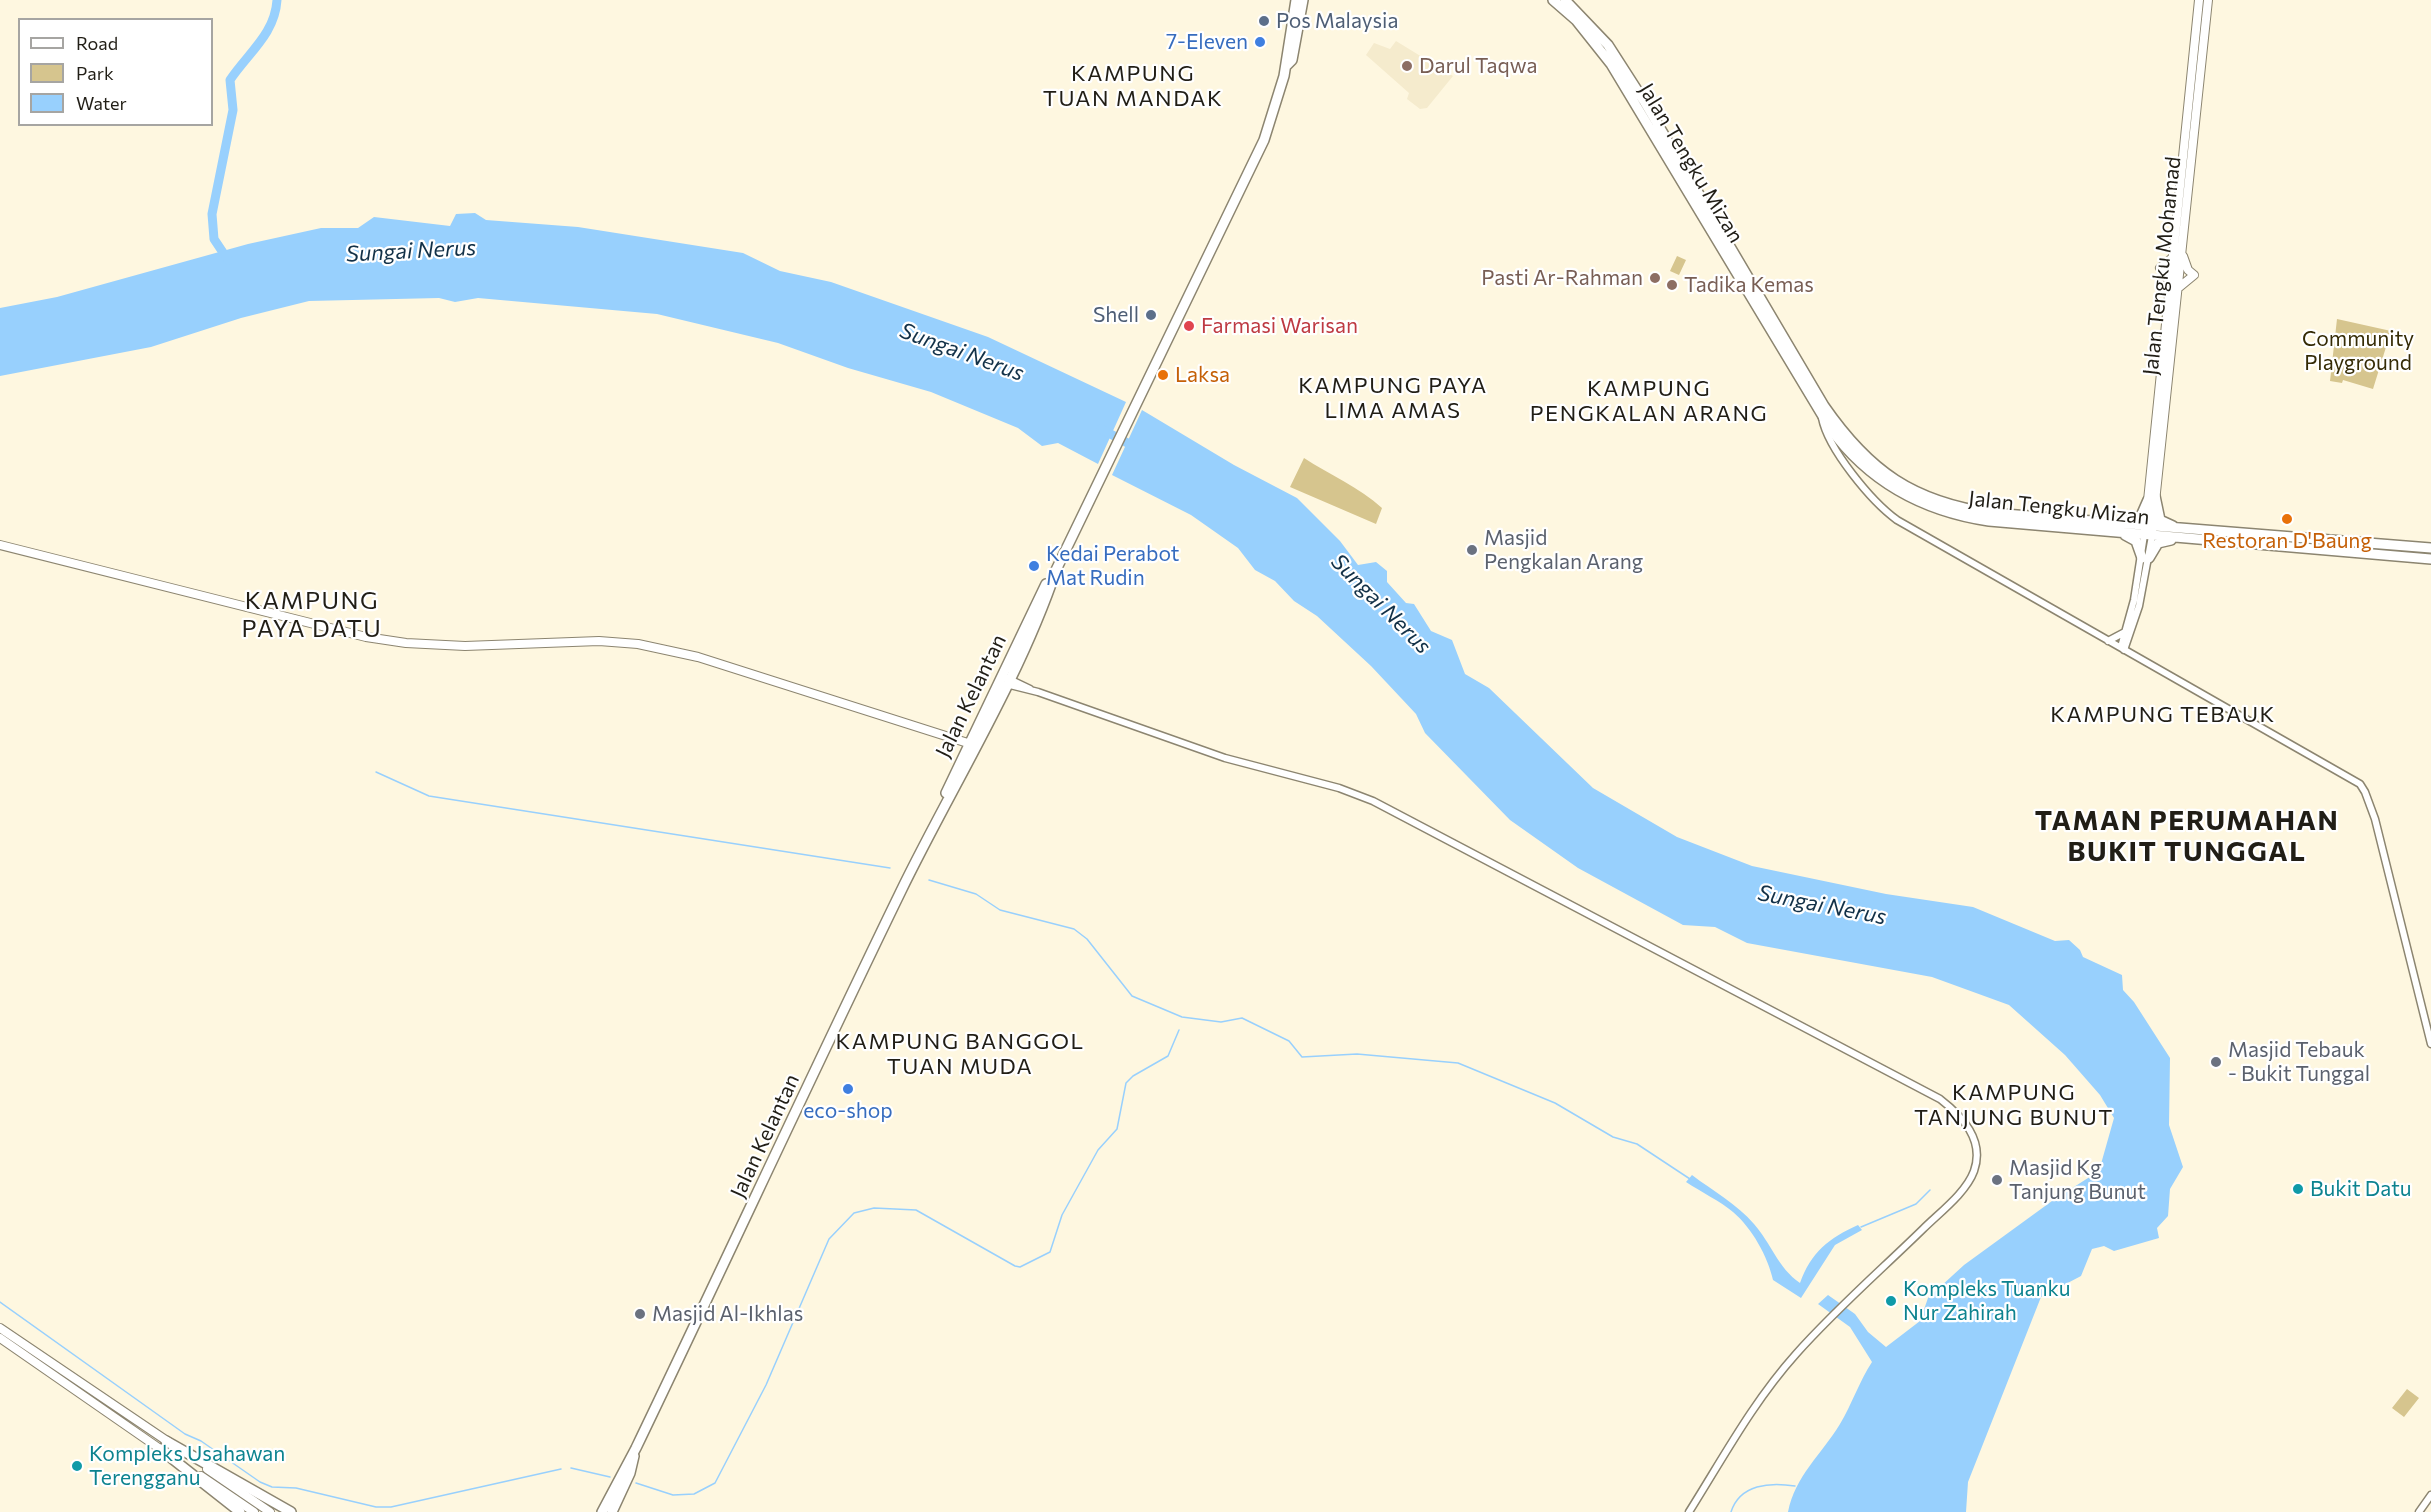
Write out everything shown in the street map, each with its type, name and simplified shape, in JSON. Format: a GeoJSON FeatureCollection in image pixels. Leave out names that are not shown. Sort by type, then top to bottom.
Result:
{"type":"FeatureCollection","features":[{"type":"Feature","properties":{"kind":"highway"},"geometry":{"type":"LineString","coordinates":[[1286,66],[1285,59],[1296,0]]}},
{"type":"Feature","properties":{"kind":"highway"},"geometry":{"type":"LineString","coordinates":[[1286,66],[1292,60],[1303,0]]}},
{"type":"Feature","properties":{"kind":"highway","name":"Jalan Tengku Mizan"},"geometry":{"type":"LineString","coordinates":[[1553,0],[1576,20],[1611,64],[1821,416],[1843,446],[1868,471],[1904,496],[1964,518],[2111,527]]}},
{"type":"Feature","properties":{"kind":"highway","name":"Jalan Tengku Mizan"},"geometry":{"type":"LineString","coordinates":[[1565,0],[1582,16],[1614,54],[1824,406],[1853,447],[1899,483],[1945,504],[1992,513],[2431,559]]}},
{"type":"Feature","properties":{"kind":"highway","name":"Jalan Kelantan"},"geometry":{"type":"LineString","coordinates":[[602,1512],[636,1448],[1005,680],[1048,580],[1055,572],[1269,129],[1286,66]]}},
{"type":"Feature","properties":{"kind":"highway"},"geometry":{"type":"LineString","coordinates":[[2111,527],[2136,519],[2151,498]]}},
{"type":"Feature","properties":{"kind":"highway"},"geometry":{"type":"LineString","coordinates":[[2151,498],[2162,522],[2189,535]]}},
{"type":"Feature","properties":{"kind":"highway"},"geometry":{"type":"LineString","coordinates":[[2111,527],[2136,541],[2145,558],[2162,541],[2189,535]]}},
{"type":"Feature","properties":{"kind":"highway","name":"Jalan Tengku Mizan"},"geometry":{"type":"LineString","coordinates":[[2189,535],[2431,548]]}},
{"type":"Feature","properties":{"kind":"highway"},"geometry":{"type":"LineString","coordinates":[[164,1445],[240,1512]]}},
{"type":"Feature","properties":{"kind":"highway"},"geometry":{"type":"LineString","coordinates":[[164,1445],[291,1512]]}},
{"type":"Feature","properties":{"kind":"highway","name":"Jalan Kelantan"},"geometry":{"type":"LineString","coordinates":[[612,1512],[630,1473],[636,1448]]}},
{"type":"Feature","properties":{"kind":"main road","name":"Jalan Tengku Mohamad"},"geometry":{"type":"LineString","coordinates":[[2148,531],[2169,282],[2160,268],[2172,258],[2199,0]]}},
{"type":"Feature","properties":{"kind":"main road","name":"Jalan Tengku Mohamad"},"geometry":{"type":"LineString","coordinates":[[2151,498],[2177,289],[2208,0]]}},
{"type":"Feature","properties":{"kind":"main road"},"geometry":{"type":"LineString","coordinates":[[2177,289],[2194,275],[2188,270],[2181,252]]}},
{"type":"Feature","properties":{"kind":"main road"},"geometry":{"type":"LineString","coordinates":[[0,545],[366,637],[406,643],[465,646],[621,642],[670,650],[972,745]]}},
{"type":"Feature","properties":{"kind":"main road"},"geometry":{"type":"LineString","coordinates":[[0,1328],[254,1512]]}},
{"type":"Feature","properties":{"kind":"main road"},"geometry":{"type":"LineString","coordinates":[[0,1338],[270,1512]]}},
{"type":"Feature","properties":{"kind":"street"},"geometry":{"type":"LineString","coordinates":[[1821,416],[1832,446],[1884,510],[1897,520],[2360,784],[2377,827],[2431,1044]]}},
{"type":"Feature","properties":{"kind":"street"},"geometry":{"type":"LineString","coordinates":[[2122,649],[2139,606],[2148,531]]}},
{"type":"Feature","properties":{"kind":"street"},"geometry":{"type":"LineString","coordinates":[[2108,641],[2127,634]]}},
{"type":"Feature","properties":{"kind":"street"},"geometry":{"type":"LineString","coordinates":[[2127,634],[2134,656]]}},
{"type":"Feature","properties":{"kind":"street"},"geometry":{"type":"LineString","coordinates":[[1005,680],[1233,761],[1339,788],[1373,801],[1940,1099],[1959,1113],[1975,1140],[1976,1159],[1973,1174],[1935,1217],[1799,1351],[1759,1398],[1689,1512]]}},
{"type":"Feature","properties":{"kind":"street"},"geometry":{"type":"LineString","coordinates":[[2419,1512],[2431,1495]]}},
{"type":"Feature","properties":{"kind":"shaded area","name":"Darul Taqwa"},"geometry":{"type":"Polygon","coordinates":[[[1396,41],[1453,76],[1427,108],[1420,109],[1407,99],[1409,93],[1366,55],[1374,43],[1390,49],[1396,41]]]}},
{"type":"Feature","properties":{"kind":"green space"},"geometry":{"type":"Polygon","coordinates":[[[1677,256],[1686,260],[1679,275],[1670,271],[1677,256]]]}},
{"type":"Feature","properties":{"kind":"green space","name":"Community Playground"},"geometry":{"type":"Polygon","coordinates":[[[2337,319],[2391,331],[2373,389],[2343,380],[2342,383],[2330,381],[2337,319]]]}},
{"type":"Feature","properties":{"kind":"green space"},"geometry":{"type":"Polygon","coordinates":[[[1304,458],[1354,487],[1382,508],[1376,524],[1290,487],[1304,458]]]}},
{"type":"Feature","properties":{"kind":"green space"},"geometry":{"type":"Polygon","coordinates":[[[2407,1389],[2419,1398],[2404,1417],[2392,1408],[2407,1389]]]}},
{"type":"Feature","properties":{"kind":"water"},"geometry":{"type":"Polygon","coordinates":[[[475,213],[486,220],[578,227],[743,253],[780,271],[831,282],[988,337],[1126,402],[1098,464],[1058,443],[1042,446],[1018,428],[931,392],[848,368],[778,343],[657,314],[478,298],[455,302],[439,298],[309,301],[241,318],[151,347],[0,376],[0,308],[57,297],[248,244],[321,228],[358,228],[374,217],[450,226],[456,214],[475,213]]]}},
{"type":"Feature","properties":{"kind":"water"},"geometry":{"type":"Polygon","coordinates":[[[1142,410],[1234,465],[1297,498],[1340,541],[1358,565],[1376,562],[1387,571],[1387,582],[1406,603],[1414,604],[1431,631],[1452,640],[1465,674],[1489,688],[1593,788],[1677,837],[1752,866],[1886,894],[1973,907],[2055,941],[2069,940],[2080,950],[2083,957],[2122,975],[2123,990],[2134,1002],[2170,1058],[2169,1125],[2183,1167],[2170,1189],[2168,1216],[2157,1228],[2159,1238],[2114,1251],[2104,1246],[2092,1249],[2081,1276],[2041,1297],[1968,1482],[1966,1512],[1788,1512],[1796,1487],[1840,1424],[1872,1362],[1850,1327],[1818,1304],[1828,1295],[1855,1314],[1868,1332],[1886,1347],[1920,1321],[1928,1298],[1964,1265],[2052,1201],[2099,1171],[2114,1118],[2100,1095],[2065,1055],[2009,1005],[1932,977],[1747,943],[1715,927],[1683,925],[1578,868],[1510,820],[1425,733],[1416,714],[1371,666],[1317,616],[1294,601],[1275,581],[1255,570],[1238,548],[1191,515],[1112,475],[1142,410]]]}},
{"type":"Feature","properties":{"kind":"water"},"geometry":{"type":"Polygon","coordinates":[[[1692,1175],[1747,1217],[1760,1231],[1780,1263],[1800,1283],[1804,1272],[1822,1247],[1838,1235],[1858,1225],[1862,1230],[1835,1245],[1801,1298],[1773,1280],[1758,1243],[1747,1226],[1722,1204],[1686,1182],[1692,1175]]]}},
{"type":"Feature","properties":{"kind":"waterway"},"geometry":{"type":"LineString","coordinates":[[228,260],[214,239],[212,214],[233,110],[230,80],[266,33],[275,12],[277,0]]}},
{"type":"Feature","properties":{"kind":"waterway","name":"Sungai Nerus"},"geometry":{"type":"LineString","coordinates":[[1101,429],[1137,448]]}},
{"type":"Feature","properties":{"kind":"waterway"},"geometry":{"type":"LineString","coordinates":[[376,772],[429,796],[890,868]]}},
{"type":"Feature","properties":{"kind":"waterway"},"geometry":{"type":"LineString","coordinates":[[929,880],[976,894],[1000,910],[1074,929],[1087,939],[1132,996],[1182,1017],[1221,1022],[1242,1018],[1289,1041],[1302,1057],[1357,1054],[1458,1063],[1555,1103],[1613,1137],[1637,1144],[1690,1179]]}},
{"type":"Feature","properties":{"kind":"waterway"},"geometry":{"type":"LineString","coordinates":[[636,1483],[673,1495],[694,1494],[715,1483],[766,1385],[829,1239],[854,1213],[874,1208],[916,1210],[1020,1267],[1050,1252],[1062,1215],[1098,1150],[1117,1129],[1126,1083],[1133,1076],[1168,1056],[1179,1030]]}},
{"type":"Feature","properties":{"kind":"waterway"},"geometry":{"type":"LineString","coordinates":[[1861,1227],[1916,1204],[1930,1190]]}},
{"type":"Feature","properties":{"kind":"waterway"},"geometry":{"type":"LineString","coordinates":[[0,1302],[185,1434],[201,1441],[260,1482],[272,1487],[296,1488],[376,1507],[391,1507],[561,1469]]}},
{"type":"Feature","properties":{"kind":"waterway"},"geometry":{"type":"LineString","coordinates":[[571,1468],[610,1477]]}},
{"type":"Feature","properties":{"kind":"waterway"},"geometry":{"type":"LineString","coordinates":[[1731,1512],[1735,1503],[1749,1490],[1776,1484],[1795,1486]]}},
{"type":"Feature","properties":{"kind":"place","name":"Pos Malaysia"},"geometry":{"type":"Point","coordinates":[1264,21]}},
{"type":"Feature","properties":{"kind":"place","name":"7-Eleven"},"geometry":{"type":"Point","coordinates":[1260,42]}},
{"type":"Feature","properties":{"kind":"place","name":"Darul Taqwa"},"geometry":{"type":"Point","coordinates":[1407,66]}},
{"type":"Feature","properties":{"kind":"place","name":"Pasti Ar-Rahman"},"geometry":{"type":"Point","coordinates":[1655,278]}},
{"type":"Feature","properties":{"kind":"place","name":"Tadika Kemas"},"geometry":{"type":"Point","coordinates":[1672,285]}},
{"type":"Feature","properties":{"kind":"place","name":"Shell"},"geometry":{"type":"Point","coordinates":[1151,315]}},
{"type":"Feature","properties":{"kind":"place","name":"Farmasi Warisan"},"geometry":{"type":"Point","coordinates":[1189,326]}},
{"type":"Feature","properties":{"kind":"place","name":"Laksa"},"geometry":{"type":"Point","coordinates":[1163,375]}},
{"type":"Feature","properties":{"kind":"place","name":"Restoran D'Baung"},"geometry":{"type":"Point","coordinates":[2287,519]}},
{"type":"Feature","properties":{"kind":"place","name":"Masjid Pengkalan Arang"},"geometry":{"type":"Point","coordinates":[1472,550]}},
{"type":"Feature","properties":{"kind":"place","name":"Kedai Perabot Mat Rudin"},"geometry":{"type":"Point","coordinates":[1034,566]}},
{"type":"Feature","properties":{"kind":"place","name":"Masjid Tebauk - Bukit Tunggal"},"geometry":{"type":"Point","coordinates":[2216,1062]}},
{"type":"Feature","properties":{"kind":"place","name":"eco-shop"},"geometry":{"type":"Point","coordinates":[848,1089]}},
{"type":"Feature","properties":{"kind":"place","name":"Masjid Kg Tanjung Bunut"},"geometry":{"type":"Point","coordinates":[1997,1180]}},
{"type":"Feature","properties":{"kind":"place","name":"Bukit Datu"},"geometry":{"type":"Point","coordinates":[2298,1189]}},
{"type":"Feature","properties":{"kind":"place","name":"Kompleks Tuanku Nur Zahirah"},"geometry":{"type":"Point","coordinates":[1891,1301]}},
{"type":"Feature","properties":{"kind":"place","name":"Masjid Al-Ikhlas"},"geometry":{"type":"Point","coordinates":[640,1314]}},
{"type":"Feature","properties":{"kind":"place","name":"Kompleks Usahawan Terengganu"},"geometry":{"type":"Point","coordinates":[77,1466]}},
{"type":"Feature","properties":{"kind":"district","name":"KAMPUNG TUAN MANDAK"},"geometry":{"type":"Point","coordinates":[1133,86]}},
{"type":"Feature","properties":{"kind":"district","name":"KAMPUNG PAYA LIMA AMAS"},"geometry":{"type":"Point","coordinates":[1393,398]}},
{"type":"Feature","properties":{"kind":"district","name":"KAMPUNG PENGKALAN ARANG"},"geometry":{"type":"Point","coordinates":[1649,402]}},
{"type":"Feature","properties":{"kind":"district","name":"KAMPUNG PAYA DATU"},"geometry":{"type":"Point","coordinates":[312,615]}},
{"type":"Feature","properties":{"kind":"district","name":"KAMPUNG TEBAUK"},"geometry":{"type":"Point","coordinates":[2163,715]}},
{"type":"Feature","properties":{"kind":"district","name":"TAMAN PERUMAHAN BUKIT TUNGGAL"},"geometry":{"type":"Point","coordinates":[2187,836]}},
{"type":"Feature","properties":{"kind":"district","name":"KAMPUNG BANGGOL TUAN MUDA"},"geometry":{"type":"Point","coordinates":[960,1054]}},
{"type":"Feature","properties":{"kind":"district","name":"KAMPUNG TANJUNG BUNUT"},"geometry":{"type":"Point","coordinates":[2014,1106]}}]}
